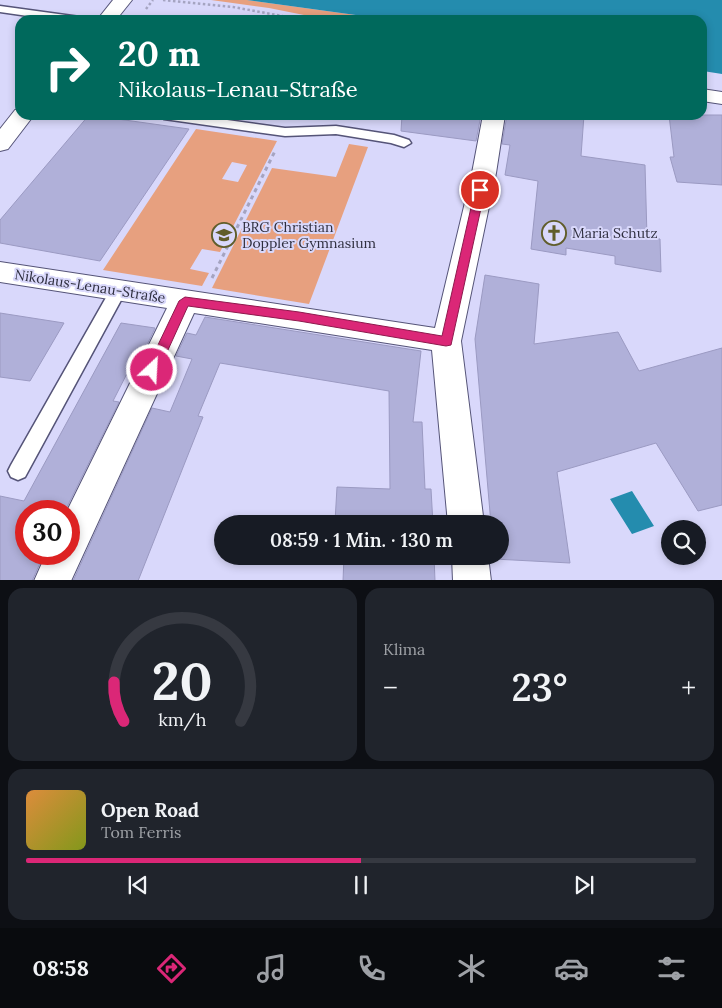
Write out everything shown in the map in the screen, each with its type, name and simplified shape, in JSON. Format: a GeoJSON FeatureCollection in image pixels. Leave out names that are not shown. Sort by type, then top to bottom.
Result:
{"type":"FeatureCollection","features":[{"type":"Feature","properties":{"kind":"street"},"geometry":{"type":"LineString","coordinates":[[707,96],[722,98]]}},
{"type":"Feature","properties":{"kind":"street"},"geometry":{"type":"LineString","coordinates":[[0,144],[20,120]]}},
{"type":"Feature","properties":{"kind":"street"},"geometry":{"type":"LineString","coordinates":[[465,515],[446,341],[484,173],[493,120]]}},
{"type":"Feature","properties":{"kind":"street","name":"Nikolaus-Lenau-Straße"},"geometry":{"type":"LineString","coordinates":[[0,272],[309,318],[446,341]]}},
{"type":"Feature","properties":{"kind":"street"},"geometry":{"type":"LineString","coordinates":[[80,522],[185,301]]}},
{"type":"Feature","properties":{"kind":"street"},"geometry":{"type":"LineString","coordinates":[[52,580],[60,565]]}},
{"type":"Feature","properties":{"kind":"street"},"geometry":{"type":"LineString","coordinates":[[471,565],[472,580]]}},
{"type":"Feature","properties":{"kind":"lane"},"geometry":{"type":"LineString","coordinates":[[0,9],[44,15]]}},
{"type":"Feature","properties":{"kind":"lane"},"geometry":{"type":"LineString","coordinates":[[200,120],[285,132],[336,130],[394,139],[404,143]]}},
{"type":"Feature","properties":{"kind":"lane"},"geometry":{"type":"LineString","coordinates":[[18,471],[118,291]]}},
{"type":"Feature","properties":{"kind":"path"},"geometry":{"type":"LineString","coordinates":[[148,7],[153,0]]}},
{"type":"Feature","properties":{"kind":"path"},"geometry":{"type":"LineString","coordinates":[[163,0],[203,1],[281,15]]}},
{"type":"Feature","properties":{"kind":"path"},"geometry":{"type":"LineString","coordinates":[[212,279],[285,132]]}},
{"type":"Feature","properties":{"kind":"shaded area"},"geometry":{"type":"Polygon","coordinates":[[[211,0],[247,0],[356,15],[304,15],[211,0]]]}},
{"type":"Feature","properties":{"kind":"shaded area"},"geometry":{"type":"Polygon","coordinates":[[[196,129],[277,141],[220,252],[202,249],[190,269],[209,273],[202,286],[103,270],[196,129]],[[232,162],[222,179],[238,182],[247,165],[232,162]]]}},
{"type":"Feature","properties":{"kind":"shaded area"},"geometry":{"type":"Polygon","coordinates":[[[349,144],[368,147],[309,304],[212,288],[272,168],[336,177],[349,144]]]}},
{"type":"Feature","properties":{"kind":"water"},"geometry":{"type":"Polygon","coordinates":[[[247,0],[722,0],[722,74],[707,72],[707,15],[356,15],[247,0]]]}},
{"type":"Feature","properties":{"kind":"water"},"geometry":{"type":"Polygon","coordinates":[[[632,491],[654,526],[632,534],[610,499],[632,491]]]}},
{"type":"Feature","properties":{"kind":"building"},"geometry":{"type":"Polygon","coordinates":[[[707,115],[722,115],[722,185],[677,182],[670,157],[674,157],[670,120],[707,120],[707,115]]]}},
{"type":"Feature","properties":{"kind":"building"},"geometry":{"type":"Polygon","coordinates":[[[85,120],[125,120],[189,129],[100,261],[0,243],[0,220],[85,120]]]}},
{"type":"Feature","properties":{"kind":"building"},"geometry":{"type":"Polygon","coordinates":[[[402,120],[480,120],[476,141],[401,131],[402,120]]]}},
{"type":"Feature","properties":{"kind":"building"},"geometry":{"type":"Polygon","coordinates":[[[506,120],[584,120],[581,156],[645,165],[647,237],[660,239],[661,272],[615,264],[615,256],[566,248],[566,255],[531,249],[538,181],[505,175],[510,145],[502,144],[506,120]]]}},
{"type":"Feature","properties":{"kind":"building"},"geometry":{"type":"Polygon","coordinates":[[[485,275],[539,284],[534,344],[618,332],[639,371],[722,348],[722,505],[698,511],[656,443],[557,472],[570,563],[509,560],[509,515],[490,515],[475,339],[485,275]]]}},
{"type":"Feature","properties":{"kind":"building"},"geometry":{"type":"Polygon","coordinates":[[[0,313],[64,323],[30,381],[0,377],[0,313]]]}},
{"type":"Feature","properties":{"kind":"building"},"geometry":{"type":"Polygon","coordinates":[[[205,317],[421,351],[413,422],[422,422],[425,489],[431,489],[432,515],[335,515],[337,487],[390,489],[389,391],[220,363],[198,416],[203,417],[138,580],[73,580],[152,408],[170,412],[192,359],[176,356],[187,333],[196,335],[205,317]]]}},
{"type":"Feature","properties":{"kind":"building"},"geometry":{"type":"Polygon","coordinates":[[[121,323],[155,328],[144,351],[139,350],[113,401],[119,402],[70,500],[25,500],[121,323]]]}},
{"type":"Feature","properties":{"kind":"building"},"geometry":{"type":"Polygon","coordinates":[[[0,496],[19,500],[15,500],[15,565],[39,565],[32,580],[0,580],[0,496]]]}},
{"type":"Feature","properties":{"kind":"building"},"geometry":{"type":"Polygon","coordinates":[[[344,565],[434,565],[435,580],[343,580],[344,565]]]}},
{"type":"Feature","properties":{"kind":"place","name":"Maria Schutz"},"geometry":{"type":"Point","coordinates":[554,233]}},
{"type":"Feature","properties":{"kind":"place","name":"BRG Christian Doppler Gymnasium"},"geometry":{"type":"Point","coordinates":[224,235]}},
{"type":"Feature","properties":{"kind":"route"},"geometry":{"type":"LineString","coordinates":[[152,370],[185,301],[208,303],[446,341],[480,190]]}}]}
